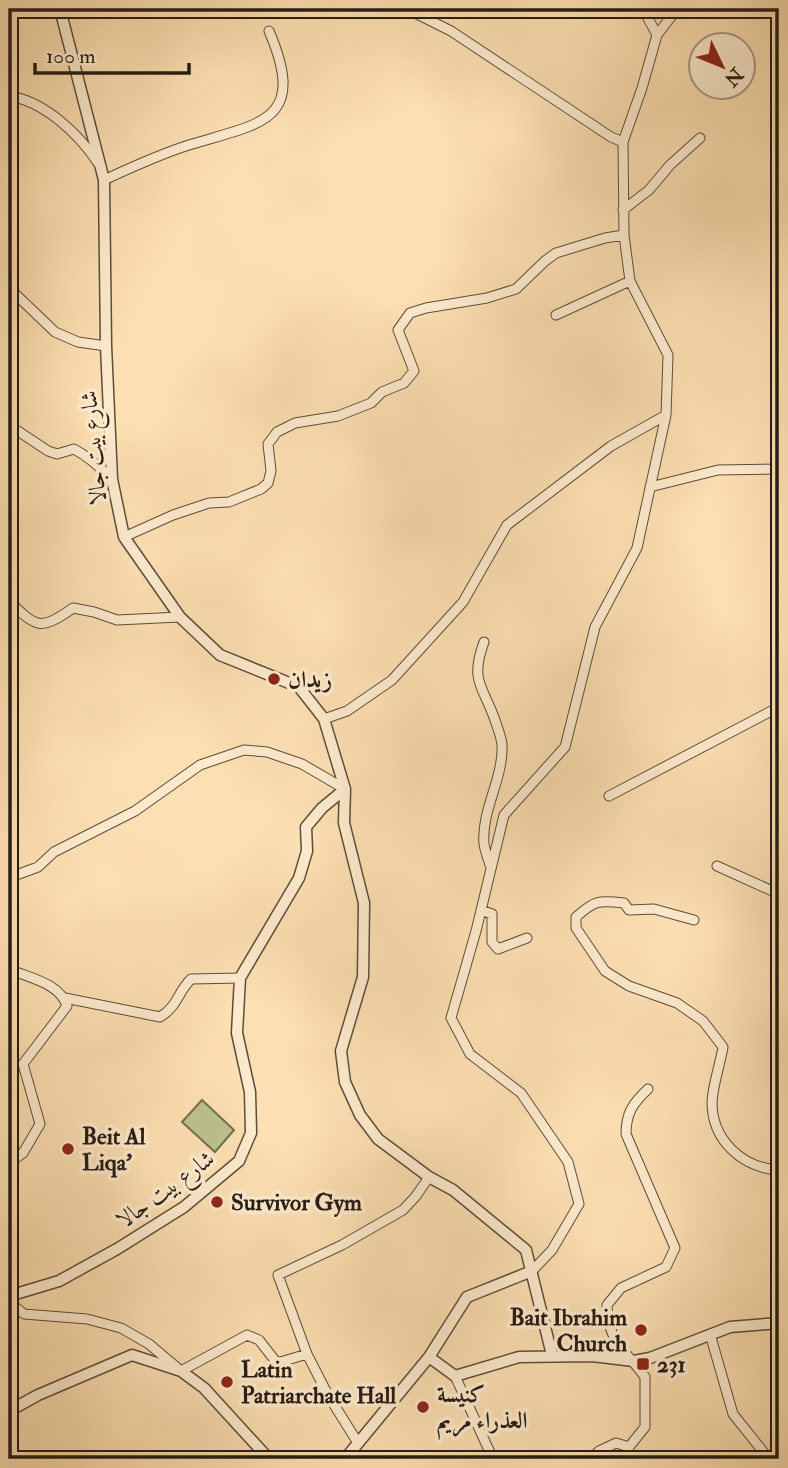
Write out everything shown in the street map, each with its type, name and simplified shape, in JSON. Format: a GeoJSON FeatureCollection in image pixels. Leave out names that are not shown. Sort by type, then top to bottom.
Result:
{"type":"FeatureCollection","features":[{"type":"Feature","properties":{"kind":"street","name":"شارع بيت جالا"},"geometry":{"type":"LineString","coordinates":[[60,9],[104,180],[106,346],[112,479],[124,537],[180,617],[220,655],[299,687],[324,719],[345,789],[344,823],[364,903],[364,955],[359,993],[341,1051],[345,1082],[360,1115],[377,1139],[429,1177],[453,1189],[526,1250],[552,1355]]}},
{"type":"Feature","properties":{"kind":"street"},"geometry":{"type":"LineString","coordinates":[[407,9],[450,31],[611,137],[623,142]]}},
{"type":"Feature","properties":{"kind":"street"},"geometry":{"type":"LineString","coordinates":[[643,9],[657,35]]}},
{"type":"Feature","properties":{"kind":"street"},"geometry":{"type":"LineString","coordinates":[[345,1459],[429,1357],[467,1297],[533,1271],[552,1250],[579,1204],[568,1162],[521,1093],[470,1054],[451,1018],[504,815],[565,747],[595,627],[637,548],[666,415],[667,355],[630,281],[624,235],[623,142],[657,35],[677,9]]}},
{"type":"Feature","properties":{"kind":"street"},"geometry":{"type":"LineString","coordinates":[[104,180],[186,146],[243,131],[273,112],[284,88],[279,60],[269,31]]}},
{"type":"Feature","properties":{"kind":"street"},"geometry":{"type":"LineString","coordinates":[[9,96],[32,104],[57,120],[90,152],[99,166]]}},
{"type":"Feature","properties":{"kind":"street"},"geometry":{"type":"LineString","coordinates":[[623,210],[649,190],[670,165],[700,138]]}},
{"type":"Feature","properties":{"kind":"street"},"geometry":{"type":"LineString","coordinates":[[124,537],[173,515],[209,503],[229,502],[261,489],[268,483],[271,471],[268,444],[277,432],[295,423],[338,416],[371,402],[382,392],[404,383],[414,371],[398,330],[410,313],[487,298],[516,289],[556,253],[624,235]]}},
{"type":"Feature","properties":{"kind":"street"},"geometry":{"type":"LineString","coordinates":[[556,315],[630,281]]}},
{"type":"Feature","properties":{"kind":"street"},"geometry":{"type":"LineString","coordinates":[[9,288],[55,332],[78,342],[106,346]]}},
{"type":"Feature","properties":{"kind":"street"},"geometry":{"type":"LineString","coordinates":[[324,719],[347,711],[392,680],[463,601],[507,525],[611,446],[666,415]]}},
{"type":"Feature","properties":{"kind":"street"},"geometry":{"type":"LineString","coordinates":[[9,425],[48,451],[57,454],[74,449],[82,453],[112,479]]}},
{"type":"Feature","properties":{"kind":"street"},"geometry":{"type":"LineString","coordinates":[[650,487],[718,470],[779,469]]}},
{"type":"Feature","properties":{"kind":"street"},"geometry":{"type":"LineString","coordinates":[[9,600],[38,625],[51,624],[73,608],[117,620],[180,617]]}},
{"type":"Feature","properties":{"kind":"street"},"geometry":{"type":"LineString","coordinates":[[484,642],[478,662],[478,683],[490,706],[502,743],[484,845],[491,866]]}},
{"type":"Feature","properties":{"kind":"street"},"geometry":{"type":"LineString","coordinates":[[609,796],[779,707]]}},
{"type":"Feature","properties":{"kind":"street"},"geometry":{"type":"LineString","coordinates":[[19,874],[38,867],[54,852],[135,811],[200,765],[244,750],[267,752],[302,764],[345,789]]}},
{"type":"Feature","properties":{"kind":"street","name":"شارع بيت جالا"},"geometry":{"type":"LineString","coordinates":[[9,1296],[59,1281],[117,1249],[184,1207],[239,1161],[251,1133],[250,1092],[237,1033],[240,978],[299,878],[307,852],[306,827],[322,808],[345,789]]}},
{"type":"Feature","properties":{"kind":"street"},"geometry":{"type":"LineString","coordinates":[[717,866],[779,894]]}},
{"type":"Feature","properties":{"kind":"street"},"geometry":{"type":"LineString","coordinates":[[694,920],[654,909],[629,910],[624,903],[601,900],[590,904],[576,917],[576,928],[605,971],[629,986],[677,1003],[703,1021],[714,1034],[723,1047],[712,1105],[716,1127],[725,1143],[743,1160],[766,1169],[779,1170]]}},
{"type":"Feature","properties":{"kind":"street"},"geometry":{"type":"LineString","coordinates":[[481,910],[492,914],[492,942],[498,949],[527,938]]}},
{"type":"Feature","properties":{"kind":"street"},"geometry":{"type":"LineString","coordinates":[[9,969],[57,989],[65,998],[67,1006],[23,1064],[40,1124],[23,1153],[9,1163]]}},
{"type":"Feature","properties":{"kind":"street"},"geometry":{"type":"LineString","coordinates":[[65,998],[160,1017],[171,1011],[191,979],[240,978]]}},
{"type":"Feature","properties":{"kind":"street"},"geometry":{"type":"LineString","coordinates":[[625,1459],[629,1447],[645,1427],[645,1377],[615,1342],[608,1324],[607,1305],[621,1287],[666,1267],[676,1248],[626,1134],[626,1118],[634,1102],[648,1089]]}},
{"type":"Feature","properties":{"kind":"street"},"geometry":{"type":"LineString","coordinates":[[358,1443],[307,1354],[278,1275],[342,1245],[403,1210],[429,1177]]}},
{"type":"Feature","properties":{"kind":"street"},"geometry":{"type":"LineString","coordinates":[[9,1302],[24,1314],[87,1320],[121,1328],[149,1344],[220,1403],[269,1459]]}},
{"type":"Feature","properties":{"kind":"street"},"geometry":{"type":"LineString","coordinates":[[456,1376],[519,1357],[552,1355],[634,1361],[650,1359],[730,1327],[779,1323]]}},
{"type":"Feature","properties":{"kind":"street"},"geometry":{"type":"LineString","coordinates":[[710,1334],[733,1414],[769,1459]]}},
{"type":"Feature","properties":{"kind":"street"},"geometry":{"type":"LineString","coordinates":[[9,1411],[38,1395],[132,1355],[181,1371],[247,1335],[259,1340],[277,1363],[307,1354]]}},
{"type":"Feature","properties":{"kind":"street"},"geometry":{"type":"LineString","coordinates":[[429,1357],[456,1376],[494,1459]]}},
{"type":"Feature","properties":{"kind":"street"},"geometry":{"type":"LineString","coordinates":[[590,1459],[598,1451],[616,1443],[629,1447]]}},
{"type":"Feature","properties":{"kind":"green space"},"geometry":{"type":"Polygon","coordinates":[[[202,1100],[234,1130],[215,1152],[182,1122],[202,1100]]]}},
{"type":"Feature","properties":{"kind":"place","name":"زيدان"},"geometry":{"type":"Point","coordinates":[274,679]}},
{"type":"Feature","properties":{"kind":"place","name":"Beit Al Liqa'"},"geometry":{"type":"Point","coordinates":[68,1149]}},
{"type":"Feature","properties":{"kind":"place","name":"Survivor Gym"},"geometry":{"type":"Point","coordinates":[217,1202]}},
{"type":"Feature","properties":{"kind":"place","name":"Bait Ibrahim Church"},"geometry":{"type":"Point","coordinates":[641,1330]}},
{"type":"Feature","properties":{"kind":"place","name":"231"},"geometry":{"type":"Point","coordinates":[643,1364]}},
{"type":"Feature","properties":{"kind":"place","name":"Latin Patriarchate Hall"},"geometry":{"type":"Point","coordinates":[227,1382]}},
{"type":"Feature","properties":{"kind":"place","name":"كنيسة العذراء مريم"},"geometry":{"type":"Point","coordinates":[423,1407]}}]}
